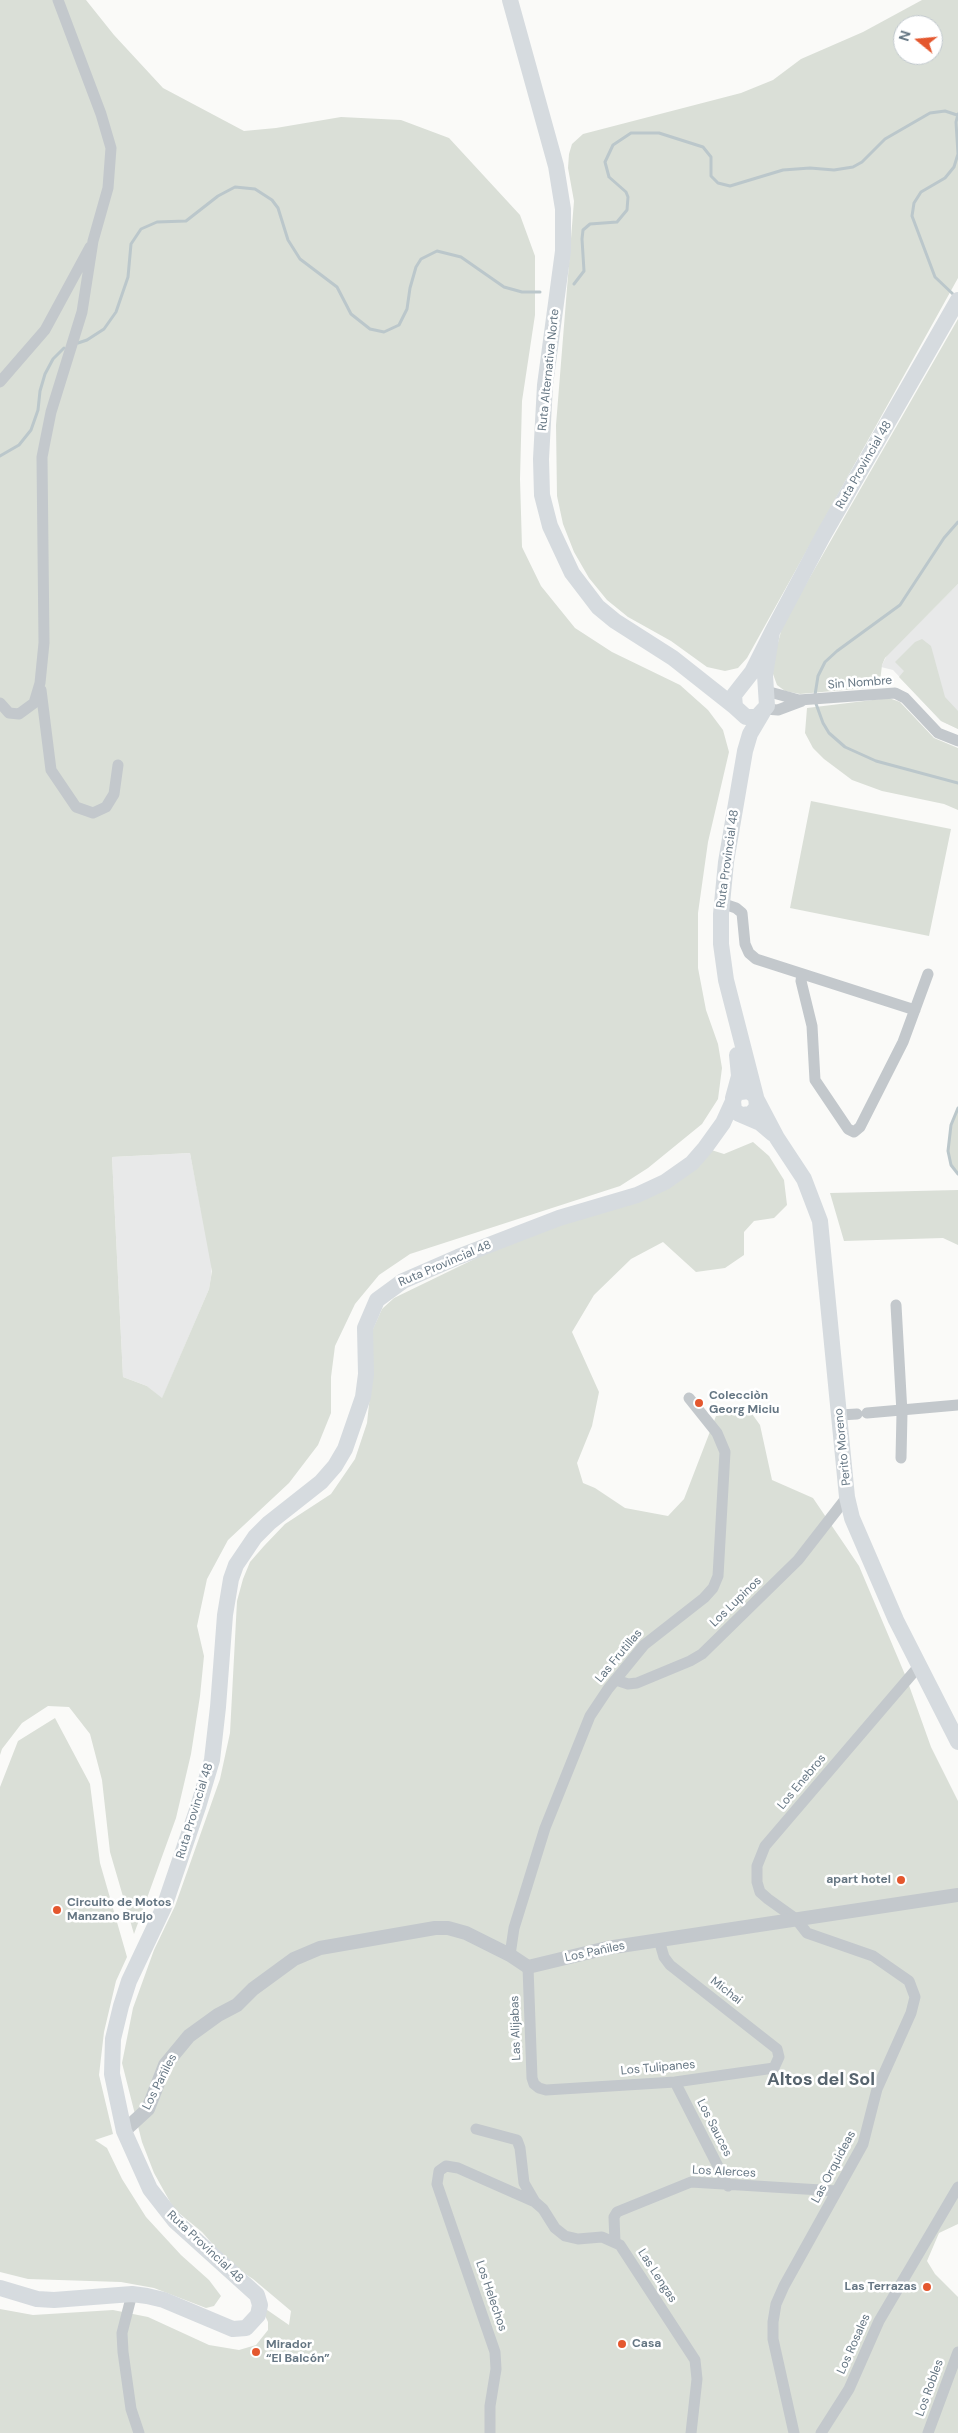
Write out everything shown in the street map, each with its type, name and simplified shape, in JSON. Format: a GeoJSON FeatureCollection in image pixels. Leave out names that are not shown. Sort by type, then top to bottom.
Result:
{"type":"FeatureCollection","features":[{"type":"Feature","properties":{"kind":"main road","name":"Ruta Alternativa Norte"},"geometry":{"type":"LineString","coordinates":[[510,0],[556,166],[563,209],[563,251],[544,394],[541,471],[542,495],[547,516],[566,563],[590,598],[615,620],[700,678],[736,709]]}},
{"type":"Feature","properties":{"kind":"main road","name":"Ruta Provincial 48"},"geometry":{"type":"LineString","coordinates":[[0,2288],[37,2300],[132,2294],[164,2300],[233,2328],[246,2328],[258,2315],[260,2305],[257,2296],[175,2221],[159,2203],[141,2170],[124,2131],[112,2074],[113,2038],[129,1982],[164,1908],[212,1760],[225,1615],[231,1579],[236,1565],[255,1537],[269,1522],[321,1482],[335,1466],[345,1449],[363,1398],[366,1374],[365,1328],[376,1300],[403,1281],[458,1257],[559,1218],[654,1188],[683,1170],[751,1108],[726,980],[718,903],[718,862],[740,736],[740,723],[734,694],[742,686],[823,536],[957,302]]}},
{"type":"Feature","properties":{"kind":"main road","name":"Ruta Provincial 48"},"geometry":{"type":"LineString","coordinates":[[705,1148],[724,1120],[733,1099],[739,1065],[718,972],[714,935],[745,751],[753,728],[768,702],[765,691],[766,661],[775,627]]}},
{"type":"Feature","properties":{"kind":"main road","name":"Ruta Alternativa Norte"},"geometry":{"type":"LineString","coordinates":[[700,678],[724,688],[742,686]]}},
{"type":"Feature","properties":{"kind":"main road"},"geometry":{"type":"LineString","coordinates":[[742,686],[755,683],[765,691]]}},
{"type":"Feature","properties":{"kind":"main road"},"geometry":{"type":"LineString","coordinates":[[736,709],[749,718],[764,711]]}},
{"type":"Feature","properties":{"kind":"main road"},"geometry":{"type":"LineString","coordinates":[[743,1091],[752,1092],[751,1108],[734,1110],[733,1099],[743,1091]]}},
{"type":"Feature","properties":{"kind":"main road","name":"Perito Moreno"},"geometry":{"type":"LineString","coordinates":[[751,1108],[764,1126],[777,1138],[808,1188],[820,1221],[848,1497],[853,1523],[919,1666],[958,1742]]}},
{"type":"Feature","properties":{"kind":"street"},"geometry":{"type":"LineString","coordinates":[[0,703],[9,713],[19,714],[34,703],[40,683],[44,643],[42,457],[51,412],[82,312],[93,241],[108,188],[111,148],[101,114],[58,0]]}},
{"type":"Feature","properties":{"kind":"street"},"geometry":{"type":"LineString","coordinates":[[0,382],[45,330],[93,241]]}},
{"type":"Feature","properties":{"kind":"street"},"geometry":{"type":"LineString","coordinates":[[40,683],[51,770],[76,807],[93,813],[106,807],[114,794],[118,765]]}},
{"type":"Feature","properties":{"kind":"street","name":"Sin Nombre"},"geometry":{"type":"LineString","coordinates":[[765,691],[788,699],[807,700],[895,693],[905,698],[938,733],[958,741]]}},
{"type":"Feature","properties":{"kind":"street","name":"Sin Nombre"},"geometry":{"type":"LineString","coordinates":[[764,711],[778,710],[807,700]]}},
{"type":"Feature","properties":{"kind":"street"},"geometry":{"type":"LineString","coordinates":[[718,903],[736,908],[742,913],[744,944],[752,956],[798,973],[915,1010]]}},
{"type":"Feature","properties":{"kind":"street"},"geometry":{"type":"LineString","coordinates":[[798,973],[812,1026],[815,1080],[848,1129],[852,1131],[857,1131],[860,1127],[903,1042],[928,974]]}},
{"type":"Feature","properties":{"kind":"street"},"geometry":{"type":"LineString","coordinates":[[896,1305],[902,1410],[901,1458]]}},
{"type":"Feature","properties":{"kind":"street","name":"Las Frutillas"},"geometry":{"type":"LineString","coordinates":[[510,1955],[516,1923],[550,1813],[586,1724],[616,1680],[650,1640],[704,1598],[713,1588],[718,1576],[725,1452],[717,1433],[689,1398]]}},
{"type":"Feature","properties":{"kind":"street"},"geometry":{"type":"LineString","coordinates":[[840,1415],[958,1405]]}},
{"type":"Feature","properties":{"kind":"street","name":"Los Lupinos"},"geometry":{"type":"LineString","coordinates":[[616,1680],[628,1684],[637,1683],[690,1661],[702,1654],[798,1560],[848,1497]]}},
{"type":"Feature","properties":{"kind":"street","name":"Los Enebros"},"geometry":{"type":"LineString","coordinates":[[796,1919],[760,1892],[756,1876],[760,1856],[765,1846],[919,1666]]}},
{"type":"Feature","properties":{"kind":"street","name":"Los Pañiles"},"geometry":{"type":"LineString","coordinates":[[124,2131],[148,2109],[163,2071],[173,2053],[189,2036],[218,2015],[234,2007],[253,1989],[294,1959],[313,1950],[435,1928],[460,1931],[510,1955],[528,1967],[607,1948],[958,1895]]}},
{"type":"Feature","properties":{"kind":"street","name":"Las Orquideas"},"geometry":{"type":"LineString","coordinates":[[794,2433],[774,2347],[774,2313],[784,2286],[866,2138],[877,2089],[911,2013],[915,1997],[909,1981],[879,1960],[860,1950],[810,1935],[796,1919]]}},
{"type":"Feature","properties":{"kind":"street","name":"Michai"},"geometry":{"type":"LineString","coordinates":[[659,1940],[664,1957],[670,1965],[774,2046],[779,2053],[778,2062]]}},
{"type":"Feature","properties":{"kind":"street","name":"Las Alijabas"},"geometry":{"type":"LineString","coordinates":[[528,1967],[532,2078],[536,2087]]}},
{"type":"Feature","properties":{"kind":"street","name":"Los Tulipanes"},"geometry":{"type":"LineString","coordinates":[[536,2087],[546,2090],[675,2082],[770,2069],[778,2062]]}},
{"type":"Feature","properties":{"kind":"street","name":"Los Sauces"},"geometry":{"type":"LineString","coordinates":[[675,2082],[728,2186]]}},
{"type":"Feature","properties":{"kind":"street"},"geometry":{"type":"LineString","coordinates":[[476,2129],[517,2140],[520,2148],[524,2183],[535,2202],[543,2209],[555,2228],[565,2236],[578,2239],[602,2237],[615,2242]]}},
{"type":"Feature","properties":{"kind":"street","name":"Los Helechos"},"geometry":{"type":"LineString","coordinates":[[490,2433],[490,2406],[496,2369],[495,2352],[439,2188],[437,2179],[439,2171],[446,2166],[454,2166],[535,2202]]}},
{"type":"Feature","properties":{"kind":"street","name":"Los Alerces"},"geometry":{"type":"LineString","coordinates":[[615,2242],[614,2217],[620,2210],[691,2182],[728,2186],[837,2191]]}},
{"type":"Feature","properties":{"kind":"street","name":"Los Rosales"},"geometry":{"type":"LineString","coordinates":[[821,2433],[849,2389],[879,2321],[958,2187]]}},
{"type":"Feature","properties":{"kind":"street","name":"Las Lengas"},"geometry":{"type":"LineString","coordinates":[[615,2242],[625,2251],[695,2360],[698,2379],[691,2433]]}},
{"type":"Feature","properties":{"kind":"street"},"geometry":{"type":"LineString","coordinates":[[132,2294],[122,2332],[131,2409],[138,2433]]}},
{"type":"Feature","properties":{"kind":"street","name":"Los Robles"},"geometry":{"type":"LineString","coordinates":[[928,2433],[958,2352]]}},
{"type":"Feature","properties":{"kind":"shaded area"},"geometry":{"type":"Polygon","coordinates":[[[0,0],[86,0],[114,35],[163,88],[244,131],[276,128],[341,117],[401,120],[449,138],[520,215],[535,256],[535,315],[522,401],[520,479],[522,547],[541,586],[575,628],[612,652],[680,685],[708,710],[723,730],[729,752],[708,842],[698,913],[698,968],[706,1010],[718,1044],[722,1068],[718,1099],[702,1124],[648,1168],[620,1186],[410,1254],[379,1275],[355,1304],[335,1346],[331,1377],[331,1413],[318,1445],[289,1483],[228,1540],[207,1579],[197,1626],[204,1656],[191,1754],[176,1818],[134,1934],[110,1852],[102,1780],[90,1734],[69,1707],[48,1706],[22,1723],[2,1749],[0,1755],[0,0]],[[190,1153],[112,1157],[123,1377],[147,1386],[162,1398],[209,1289],[212,1271],[190,1153]]]}},
{"type":"Feature","properties":{"kind":"shaded area"},"geometry":{"type":"Polygon","coordinates":[[[922,0],[958,0],[958,278],[747,658],[738,668],[725,671],[707,667],[671,641],[628,617],[607,600],[589,578],[574,552],[563,524],[557,496],[556,425],[574,201],[568,168],[569,154],[572,144],[583,134],[741,93],[773,80],[801,59],[863,32],[893,16],[893,65],[943,65],[943,15],[894,15],[922,0]]]}},
{"type":"Feature","properties":{"kind":"shaded area"},"geometry":{"type":"Polygon","coordinates":[[[958,319],[958,584],[885,658],[882,665],[880,682],[877,687],[800,694],[785,691],[777,685],[773,674],[773,661],[783,624],[958,319]]]}},
{"type":"Feature","properties":{"kind":"shaded area"},"geometry":{"type":"Polygon","coordinates":[[[958,584],[958,729],[941,721],[893,670],[881,667],[887,655],[958,584]]]}},
{"type":"Feature","properties":{"kind":"shaded area"},"geometry":{"type":"Polygon","coordinates":[[[922,639],[931,646],[945,697],[958,711],[958,729],[941,721],[899,677],[904,671],[895,662],[915,642],[922,639]]]}},
{"type":"Feature","properties":{"kind":"shaded area"},"geometry":{"type":"Polygon","coordinates":[[[889,698],[900,702],[934,738],[958,748],[958,810],[944,804],[882,791],[852,780],[824,759],[813,748],[805,733],[807,708],[889,698]]]}},
{"type":"Feature","properties":{"kind":"shaded area"},"geometry":{"type":"Polygon","coordinates":[[[811,801],[951,829],[929,936],[790,908],[811,801]]]}},
{"type":"Feature","properties":{"kind":"shaded area"},"geometry":{"type":"Polygon","coordinates":[[[958,1108],[958,1174],[951,1165],[948,1151],[951,1125],[958,1108]]]}},
{"type":"Feature","properties":{"kind":"shaded area"},"geometry":{"type":"Polygon","coordinates":[[[753,1142],[769,1156],[784,1180],[787,1205],[774,1218],[754,1221],[744,1232],[744,1255],[725,1268],[696,1272],[663,1242],[631,1259],[594,1295],[572,1332],[599,1392],[592,1426],[577,1463],[583,1483],[595,1488],[625,1508],[668,1516],[684,1499],[716,1416],[750,1411],[760,1425],[772,1480],[813,1498],[859,1566],[906,1677],[931,1747],[958,1801],[958,2224],[939,2233],[927,2261],[935,2274],[958,2297],[958,2433],[0,2433],[0,2309],[33,2315],[113,2310],[148,2317],[209,2345],[239,2350],[256,2345],[268,2330],[268,2322],[260,2305],[289,2325],[291,2311],[253,2279],[230,2264],[202,2232],[174,2209],[154,2173],[142,2142],[122,2063],[133,2008],[154,1950],[175,1906],[220,1779],[230,1733],[237,1601],[243,1579],[250,1562],[264,1546],[285,1524],[331,1494],[355,1459],[367,1423],[371,1386],[372,1331],[382,1309],[394,1298],[559,1218],[634,1200],[705,1148],[724,1154],[753,1142]]]}},
{"type":"Feature","properties":{"kind":"shaded area"},"geometry":{"type":"Polygon","coordinates":[[[190,1153],[212,1265],[211,1277],[209,1289],[162,1399],[147,1386],[123,1377],[112,1157],[190,1153]]]}},
{"type":"Feature","properties":{"kind":"shaded area"},"geometry":{"type":"Polygon","coordinates":[[[958,1190],[958,1245],[943,1238],[844,1241],[830,1193],[958,1190]]]}},
{"type":"Feature","properties":{"kind":"shaded area","name":"Circuito de Motos Manzano Brujo"},"geometry":{"type":"Polygon","coordinates":[[[55,1718],[90,1784],[100,1863],[127,1957],[116,1981],[104,2032],[99,2075],[113,2134],[95,2140],[107,2148],[122,2179],[146,2217],[181,2255],[209,2280],[221,2296],[214,2306],[206,2308],[154,2288],[121,2282],[28,2279],[0,2272],[0,1787],[18,1741],[55,1718]]]}},
{"type":"Feature","properties":{"kind":"waterway"},"geometry":{"type":"LineString","coordinates":[[574,284],[584,271],[583,230],[590,224],[617,222],[627,210],[628,197],[626,192],[609,177],[605,162],[613,145],[631,133],[659,133],[703,147],[711,157],[711,176],[718,183],[730,186],[783,170],[810,168],[834,170],[853,167],[862,162],[885,139],[930,113],[945,111],[957,115]]}},
{"type":"Feature","properties":{"kind":"waterway"},"geometry":{"type":"LineString","coordinates":[[955,296],[935,277],[912,216],[914,203],[921,192],[945,178],[954,167],[958,154],[956,122],[958,114]]}},
{"type":"Feature","properties":{"kind":"waterway"},"geometry":{"type":"LineString","coordinates":[[78,343],[87,340],[104,329],[116,312],[128,277],[131,244],[141,229],[157,222],[186,221],[218,196],[235,187],[255,189],[272,200],[278,208],[288,240],[300,259],[337,287],[351,314],[370,329],[384,332],[399,325],[407,309],[416,267],[421,259],[437,251],[461,257],[504,287],[522,292],[540,292]]}},
{"type":"Feature","properties":{"kind":"waterway"},"geometry":{"type":"LineString","coordinates":[[0,456],[19,445],[31,430],[38,410],[40,391],[45,374],[53,359],[64,348]]}},
{"type":"Feature","properties":{"kind":"waterway"},"geometry":{"type":"LineString","coordinates":[[815,695],[818,676],[825,662],[900,605],[944,538],[958,522]]}},
{"type":"Feature","properties":{"kind":"waterway"},"geometry":{"type":"LineString","coordinates":[[815,701],[829,733],[845,747],[876,761],[958,783]]}},
{"type":"Feature","properties":{"kind":"waterway"},"geometry":{"type":"LineString","coordinates":[[958,1108],[951,1125],[948,1151],[951,1165],[958,1174]]}},
{"type":"Feature","properties":{"kind":"place","name":"Colecciòn Georg Miciu"},"geometry":{"type":"Point","coordinates":[699,1403]}},
{"type":"Feature","properties":{"kind":"place","name":"apart hotel"},"geometry":{"type":"Point","coordinates":[901,1880]}},
{"type":"Feature","properties":{"kind":"place","name":"Circuito de Motos Manzano Brujo"},"geometry":{"type":"Point","coordinates":[57,1910]}},
{"type":"Feature","properties":{"kind":"place","name":"Las Terrazas"},"geometry":{"type":"Point","coordinates":[927,2287]}},
{"type":"Feature","properties":{"kind":"place","name":"Casa"},"geometry":{"type":"Point","coordinates":[622,2344]}},
{"type":"Feature","properties":{"kind":"place","name":"Mirador “El Balcón”"},"geometry":{"type":"Point","coordinates":[256,2352]}},
{"type":"Feature","properties":{"kind":"district","name":"Altos del Sol"},"geometry":{"type":"Point","coordinates":[821,2080]}}]}
